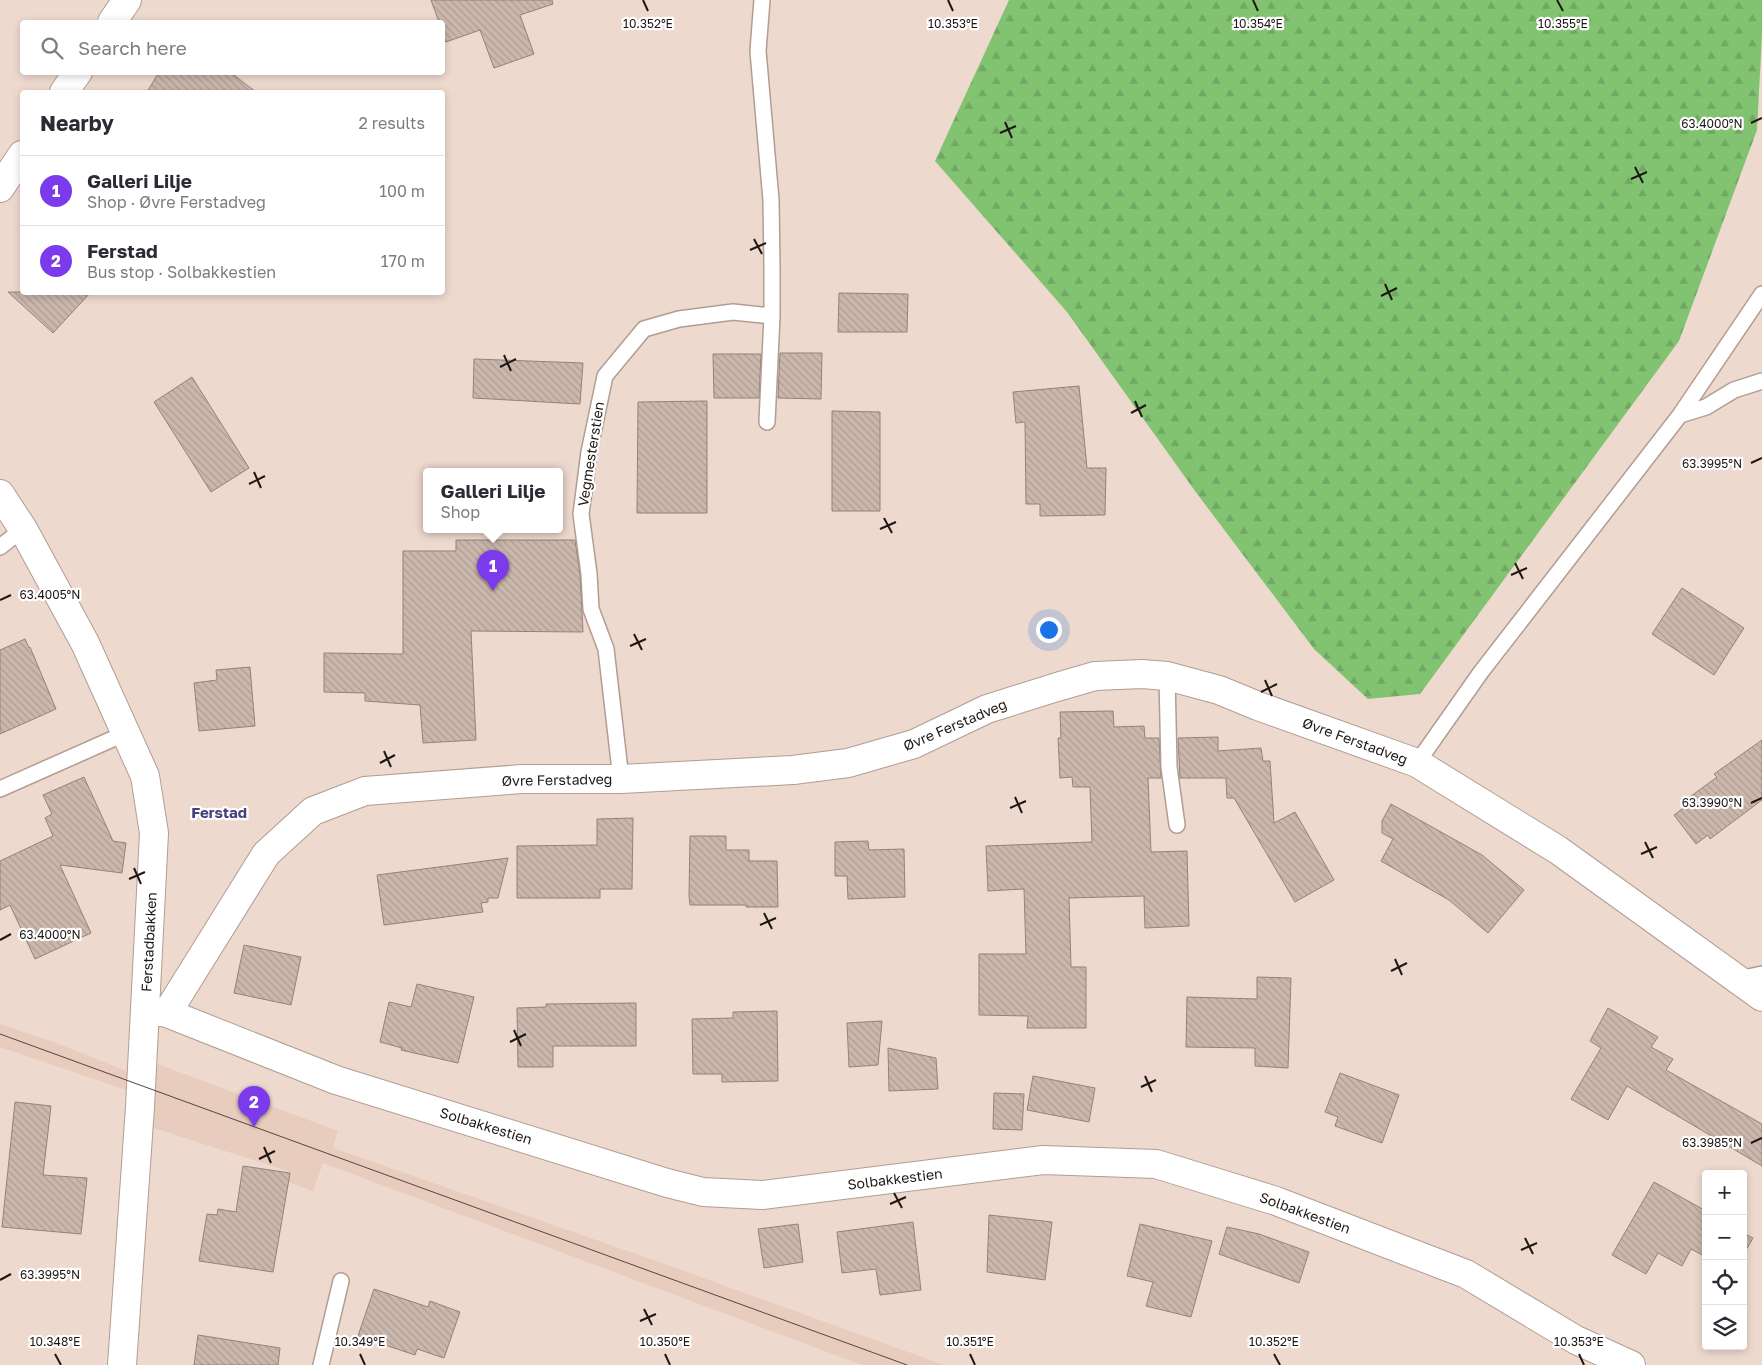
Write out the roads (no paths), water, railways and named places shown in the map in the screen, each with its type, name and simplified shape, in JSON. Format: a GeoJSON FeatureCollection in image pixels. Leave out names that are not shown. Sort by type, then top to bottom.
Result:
{"type":"FeatureCollection","features":[{"type":"Feature","properties":{"kind":"street"},"geometry":{"type":"LineString","coordinates":[[113,20],[127,0]]}},
{"type":"Feature","properties":{"kind":"street"},"geometry":{"type":"LineString","coordinates":[[65,90],[76,75]]}},
{"type":"Feature","properties":{"kind":"street"},"geometry":{"type":"LineString","coordinates":[[0,188],[20,158]]}},
{"type":"Feature","properties":{"kind":"street","name":"Ferstadbakken"},"geometry":{"type":"LineString","coordinates":[[0,494],[23,529],[85,643],[126,733],[145,776],[154,833],[156,1011],[122,1365]]}},
{"type":"Feature","properties":{"kind":"street","name":"Øvre Ferstadveg"},"geometry":{"type":"LineString","coordinates":[[156,1011],[266,854],[313,811],[365,791],[522,779],[622,779],[793,770],[848,763],[914,744],[987,709],[1095,676],[1142,674],[1167,676],[1219,690],[1258,706],[1417,763],[1558,850],[1750,977],[1762,998]]}},
{"type":"Feature","properties":{"kind":"street","name":"Solbakkestien"},"geometry":{"type":"LineString","coordinates":[[156,1011],[336,1080],[667,1183],[704,1192],[762,1195],[1043,1160],[1156,1164],[1276,1201],[1466,1274],[1576,1340],[1631,1365]]}},
{"type":"Feature","properties":{"kind":"lane"},"geometry":{"type":"LineString","coordinates":[[762,0],[758,50],[771,200],[772,316],[767,422]]}},
{"type":"Feature","properties":{"kind":"lane"},"geometry":{"type":"LineString","coordinates":[[1417,763],[1481,672],[1680,415],[1762,294]]}},
{"type":"Feature","properties":{"kind":"lane","name":"Vegmesterstien"},"geometry":{"type":"LineString","coordinates":[[622,779],[606,649],[591,609],[590,574],[582,514],[589,452],[605,376],[644,330],[679,319],[733,312],[772,316]]}},
{"type":"Feature","properties":{"kind":"lane"},"geometry":{"type":"LineString","coordinates":[[1680,415],[1706,407],[1734,390],[1762,381]]}},
{"type":"Feature","properties":{"kind":"lane"},"geometry":{"type":"LineString","coordinates":[[0,547],[23,529]]}},
{"type":"Feature","properties":{"kind":"lane"},"geometry":{"type":"LineString","coordinates":[[1167,676],[1169,767],[1177,825]]}},
{"type":"Feature","properties":{"kind":"lane"},"geometry":{"type":"LineString","coordinates":[[0,789],[126,733]]}},
{"type":"Feature","properties":{"kind":"lane"},"geometry":{"type":"LineString","coordinates":[[321,1365],[341,1281]]}},
{"type":"Feature","properties":{"kind":"tram line"},"geometry":{"type":"LineString","coordinates":[[0,1034],[907,1365]]}},
{"type":"Feature","properties":{"kind":"place","name":"Galleri Lilje"},"geometry":{"type":"Point","coordinates":[493,591]}},
{"type":"Feature","properties":{"kind":"place","name":"Ferstad"},"geometry":{"type":"Point","coordinates":[254,1127]}},
{"type":"Feature","properties":{"kind":"district","name":"Ferstad"},"geometry":{"type":"Point","coordinates":[219,813]}}]}
